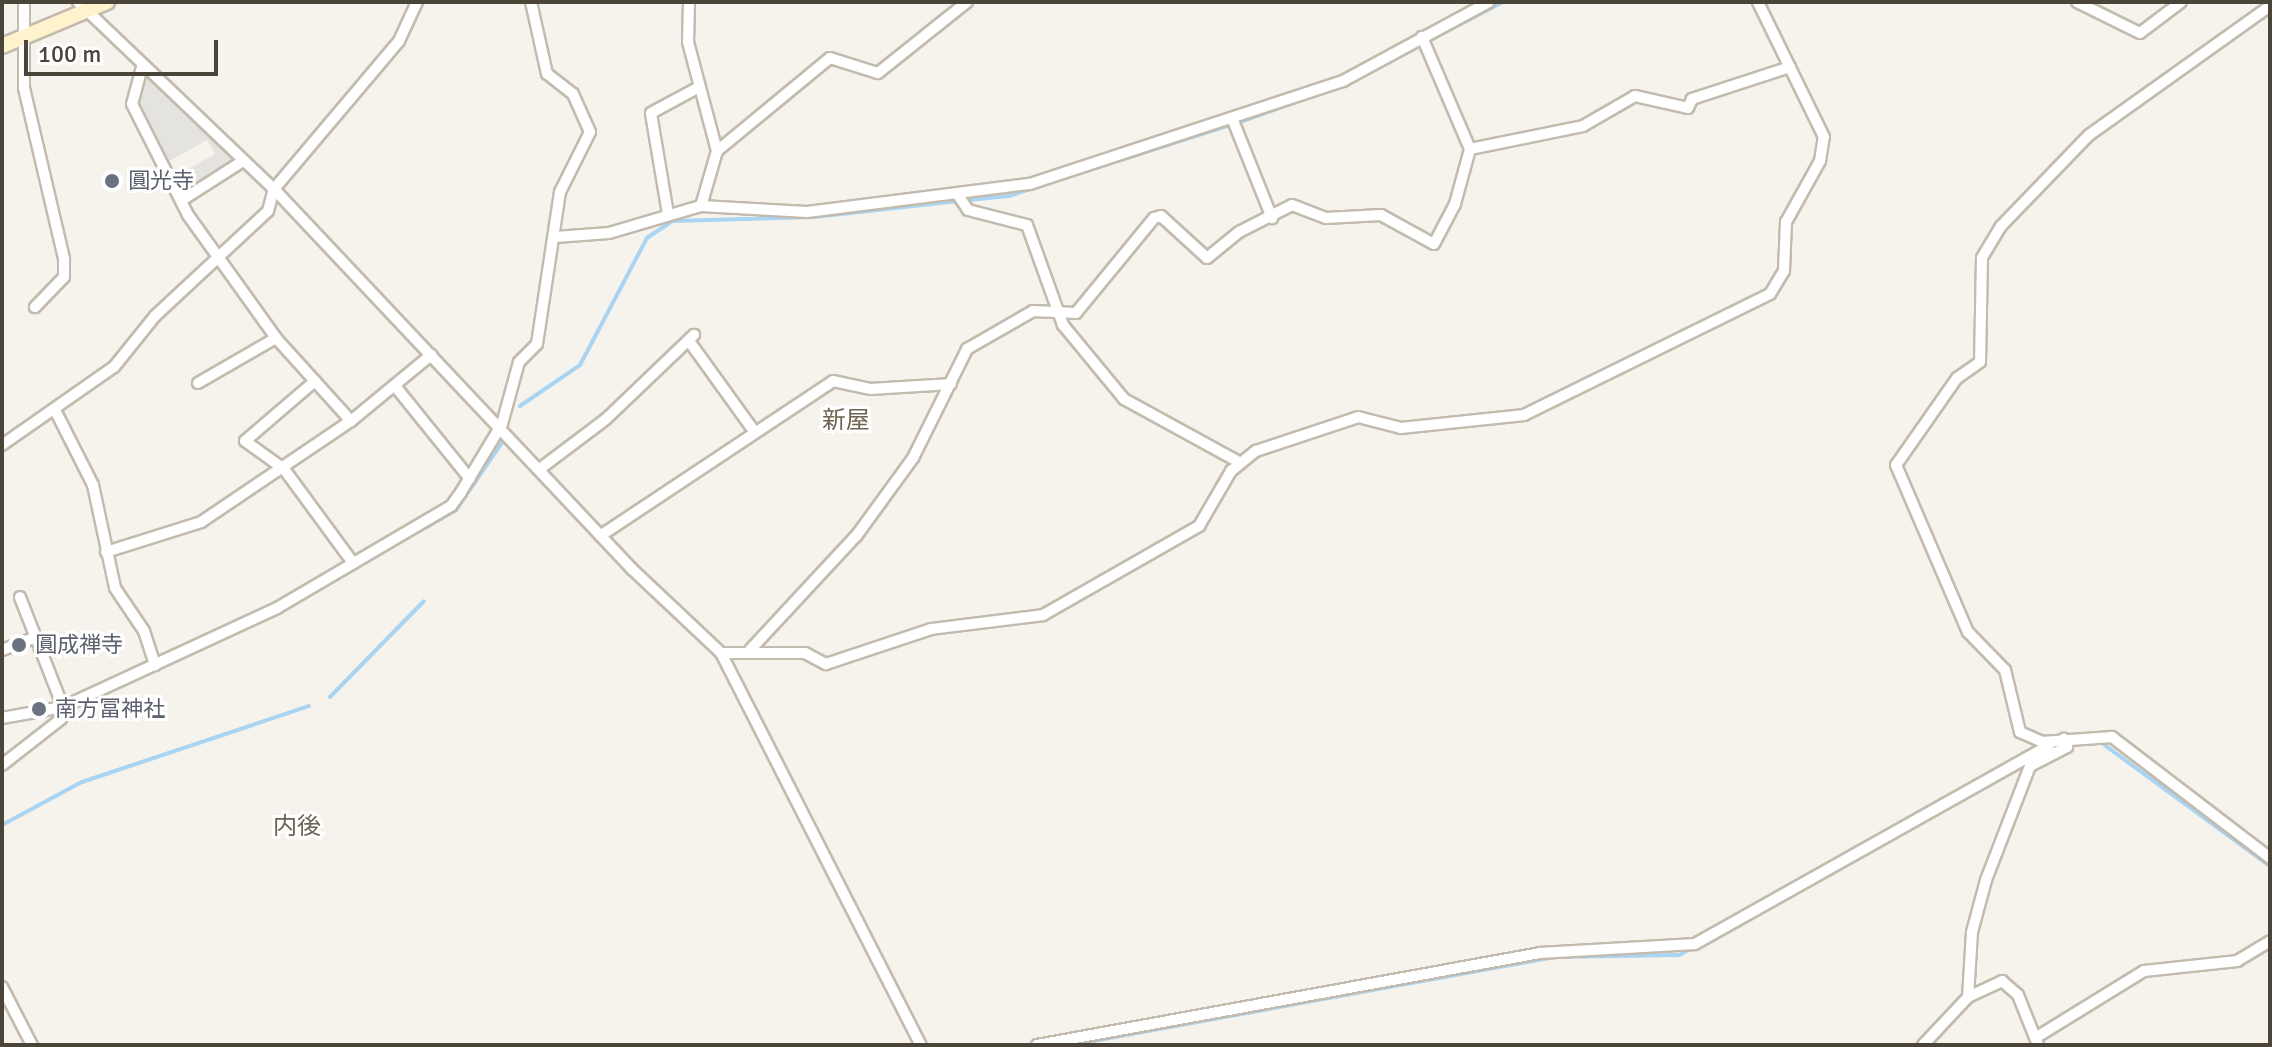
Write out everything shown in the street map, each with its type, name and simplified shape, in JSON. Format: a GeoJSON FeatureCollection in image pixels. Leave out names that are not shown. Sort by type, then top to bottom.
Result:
{"type":"FeatureCollection","features":[{"type":"Feature","properties":{"kind":"street"},"geometry":{"type":"LineString","coordinates":[[24,2],[24,88],[64,259],[64,277],[35,307]]}},
{"type":"Feature","properties":{"kind":"street"},"geometry":{"type":"LineString","coordinates":[[2,46],[82,6],[107,2]]}},
{"type":"Feature","properties":{"kind":"street"},"geometry":{"type":"LineString","coordinates":[[2,445],[114,367],[217,259],[268,211],[274,189],[399,41],[417,2]]}},
{"type":"Feature","properties":{"kind":"street"},"geometry":{"type":"LineString","coordinates":[[2,718],[63,707],[155,665],[353,563],[451,506],[502,424],[519,362],[537,344],[556,237],[560,192],[590,132],[573,94],[547,74],[531,2]]}},
{"type":"Feature","properties":{"kind":"street"},"geometry":{"type":"LineString","coordinates":[[689,2],[699,87],[717,151],[701,206]]}},
{"type":"Feature","properties":{"kind":"street"},"geometry":{"type":"LineString","coordinates":[[717,151],[830,58],[878,73],[967,2]]}},
{"type":"Feature","properties":{"kind":"street"},"geometry":{"type":"LineString","coordinates":[[556,237],[609,233],[701,206],[807,212],[1030,184],[1343,81],[1489,2]]}},
{"type":"Feature","properties":{"kind":"street"},"geometry":{"type":"LineString","coordinates":[[721,653],[750,650],[805,653],[826,664],[931,629],[1043,615],[1199,526],[1239,462],[1358,417],[1401,428],[1547,408],[1770,294],[1784,271],[1786,222],[1820,161],[1824,137],[1758,2]]}},
{"type":"Feature","properties":{"kind":"street"},"geometry":{"type":"LineString","coordinates":[[2077,2],[2140,33],[2181,2]]}},
{"type":"Feature","properties":{"kind":"street"},"geometry":{"type":"LineString","coordinates":[[82,6],[142,67],[274,189],[431,355],[502,424],[603,534],[721,653],[921,1045]]}},
{"type":"Feature","properties":{"kind":"street"},"geometry":{"type":"LineString","coordinates":[[2270,6],[2089,135],[2001,226],[1982,258],[1980,362],[1957,378],[1896,465],[1968,632],[2005,670],[2020,732],[2042,742],[2112,737],[2270,858]]}},
{"type":"Feature","properties":{"kind":"street"},"geometry":{"type":"LineString","coordinates":[[750,650],[857,535],[913,458],[967,349],[1033,311],[1048,306],[1060,314],[1076,313],[1154,218],[1161,216],[1207,258],[1239,232],[1272,218],[1292,205],[1326,218],[1369,212],[1434,244],[1455,204],[1470,149],[1422,37]]}},
{"type":"Feature","properties":{"kind":"street"},"geometry":{"type":"LineString","coordinates":[[142,67],[132,104],[182,200],[217,259],[276,338],[351,421]]}},
{"type":"Feature","properties":{"kind":"street"},"geometry":{"type":"LineString","coordinates":[[1470,149],[1583,126],[1635,96],[1688,108],[1692,99],[1790,67]]}},
{"type":"Feature","properties":{"kind":"street"},"geometry":{"type":"LineString","coordinates":[[668,214],[651,113],[699,87]]}},
{"type":"Feature","properties":{"kind":"street"},"geometry":{"type":"LineString","coordinates":[[1232,118],[1272,218]]}},
{"type":"Feature","properties":{"kind":"street"},"geometry":{"type":"LineString","coordinates":[[182,200],[243,161]]}},
{"type":"Feature","properties":{"kind":"street"},"geometry":{"type":"LineString","coordinates":[[958,195],[968,210],[1027,225],[1074,344],[1124,399],[1239,462]]}},
{"type":"Feature","properties":{"kind":"street"},"geometry":{"type":"LineString","coordinates":[[198,383],[276,338]]}},
{"type":"Feature","properties":{"kind":"street"},"geometry":{"type":"LineString","coordinates":[[541,468],[692,338],[754,431]]}},
{"type":"Feature","properties":{"kind":"street"},"geometry":{"type":"LineString","coordinates":[[106,552],[201,522],[351,421],[431,355]]}},
{"type":"Feature","properties":{"kind":"street"},"geometry":{"type":"LineString","coordinates":[[315,381],[245,441],[284,469],[353,563]]}},
{"type":"Feature","properties":{"kind":"street"},"geometry":{"type":"LineString","coordinates":[[603,534],[833,381],[871,389],[951,384]]}},
{"type":"Feature","properties":{"kind":"street"},"geometry":{"type":"LineString","coordinates":[[395,386],[470,479]]}},
{"type":"Feature","properties":{"kind":"street"},"geometry":{"type":"LineString","coordinates":[[55,410],[93,485],[115,588],[144,631],[155,665]]}},
{"type":"Feature","properties":{"kind":"street"},"geometry":{"type":"LineString","coordinates":[[2,765],[61,719],[63,707],[20,597]]}},
{"type":"Feature","properties":{"kind":"street"},"geometry":{"type":"LineString","coordinates":[[2,650],[36,637]]}},
{"type":"Feature","properties":{"kind":"street"},"geometry":{"type":"LineString","coordinates":[[1968,997],[1972,932],[1986,880],[2030,766],[2067,747],[2064,739]]}},
{"type":"Feature","properties":{"kind":"street"},"geometry":{"type":"LineString","coordinates":[[1037,1045],[1540,953],[1695,944],[1998,767],[2064,739]]}},
{"type":"Feature","properties":{"kind":"street"},"geometry":{"type":"LineString","coordinates":[[1923,1045],[1968,997],[2002,981],[2039,1040],[2144,971],[2237,961],[2270,941]]}},
{"type":"Feature","properties":{"kind":"street"},"geometry":{"type":"LineString","coordinates":[[2,987],[6,1014],[32,1045]]}},
{"type":"Feature","properties":{"kind":"shaded area","name":"圓光寺"},"geometry":{"type":"Polygon","coordinates":[[[144,75],[236,162],[199,186],[190,168],[215,154],[207,140],[166,163],[136,105],[144,75]]]}},
{"type":"Feature","properties":{"kind":"waterway"},"geometry":{"type":"LineString","coordinates":[[1432,39],[1503,2]]}},
{"type":"Feature","properties":{"kind":"waterway"},"geometry":{"type":"LineString","coordinates":[[1240,122],[1335,88]]}},
{"type":"Feature","properties":{"kind":"waterway"},"geometry":{"type":"LineString","coordinates":[[968,200],[1009,196],[1230,125]]}},
{"type":"Feature","properties":{"kind":"waterway"},"geometry":{"type":"LineString","coordinates":[[520,406],[580,365],[647,238],[672,221],[814,217],[958,201]]}},
{"type":"Feature","properties":{"kind":"waterway"},"geometry":{"type":"LineString","coordinates":[[425,528],[456,510],[503,441]]}},
{"type":"Feature","properties":{"kind":"waterway"},"geometry":{"type":"LineString","coordinates":[[330,697],[424,601]]}},
{"type":"Feature","properties":{"kind":"waterway"},"geometry":{"type":"LineString","coordinates":[[2,825],[82,782],[309,706]]}},
{"type":"Feature","properties":{"kind":"waterway"},"geometry":{"type":"LineString","coordinates":[[2099,741],[2270,866]]}},
{"type":"Feature","properties":{"kind":"waterway"},"geometry":{"type":"LineString","coordinates":[[1071,1045],[1553,957],[1679,955],[1908,830]]}},
{"type":"Feature","properties":{"kind":"place","name":"圓光寺"},"geometry":{"type":"Point","coordinates":[112,181]}},
{"type":"Feature","properties":{"kind":"place","name":"圓成禅寺"},"geometry":{"type":"Point","coordinates":[19,645]}},
{"type":"Feature","properties":{"kind":"place","name":"南方冨神社"},"geometry":{"type":"Point","coordinates":[39,709]}},
{"type":"Feature","properties":{"kind":"district","name":"新屋"},"geometry":{"type":"Point","coordinates":[846,421]}},
{"type":"Feature","properties":{"kind":"district","name":"内後"},"geometry":{"type":"Point","coordinates":[297,827]}}]}
